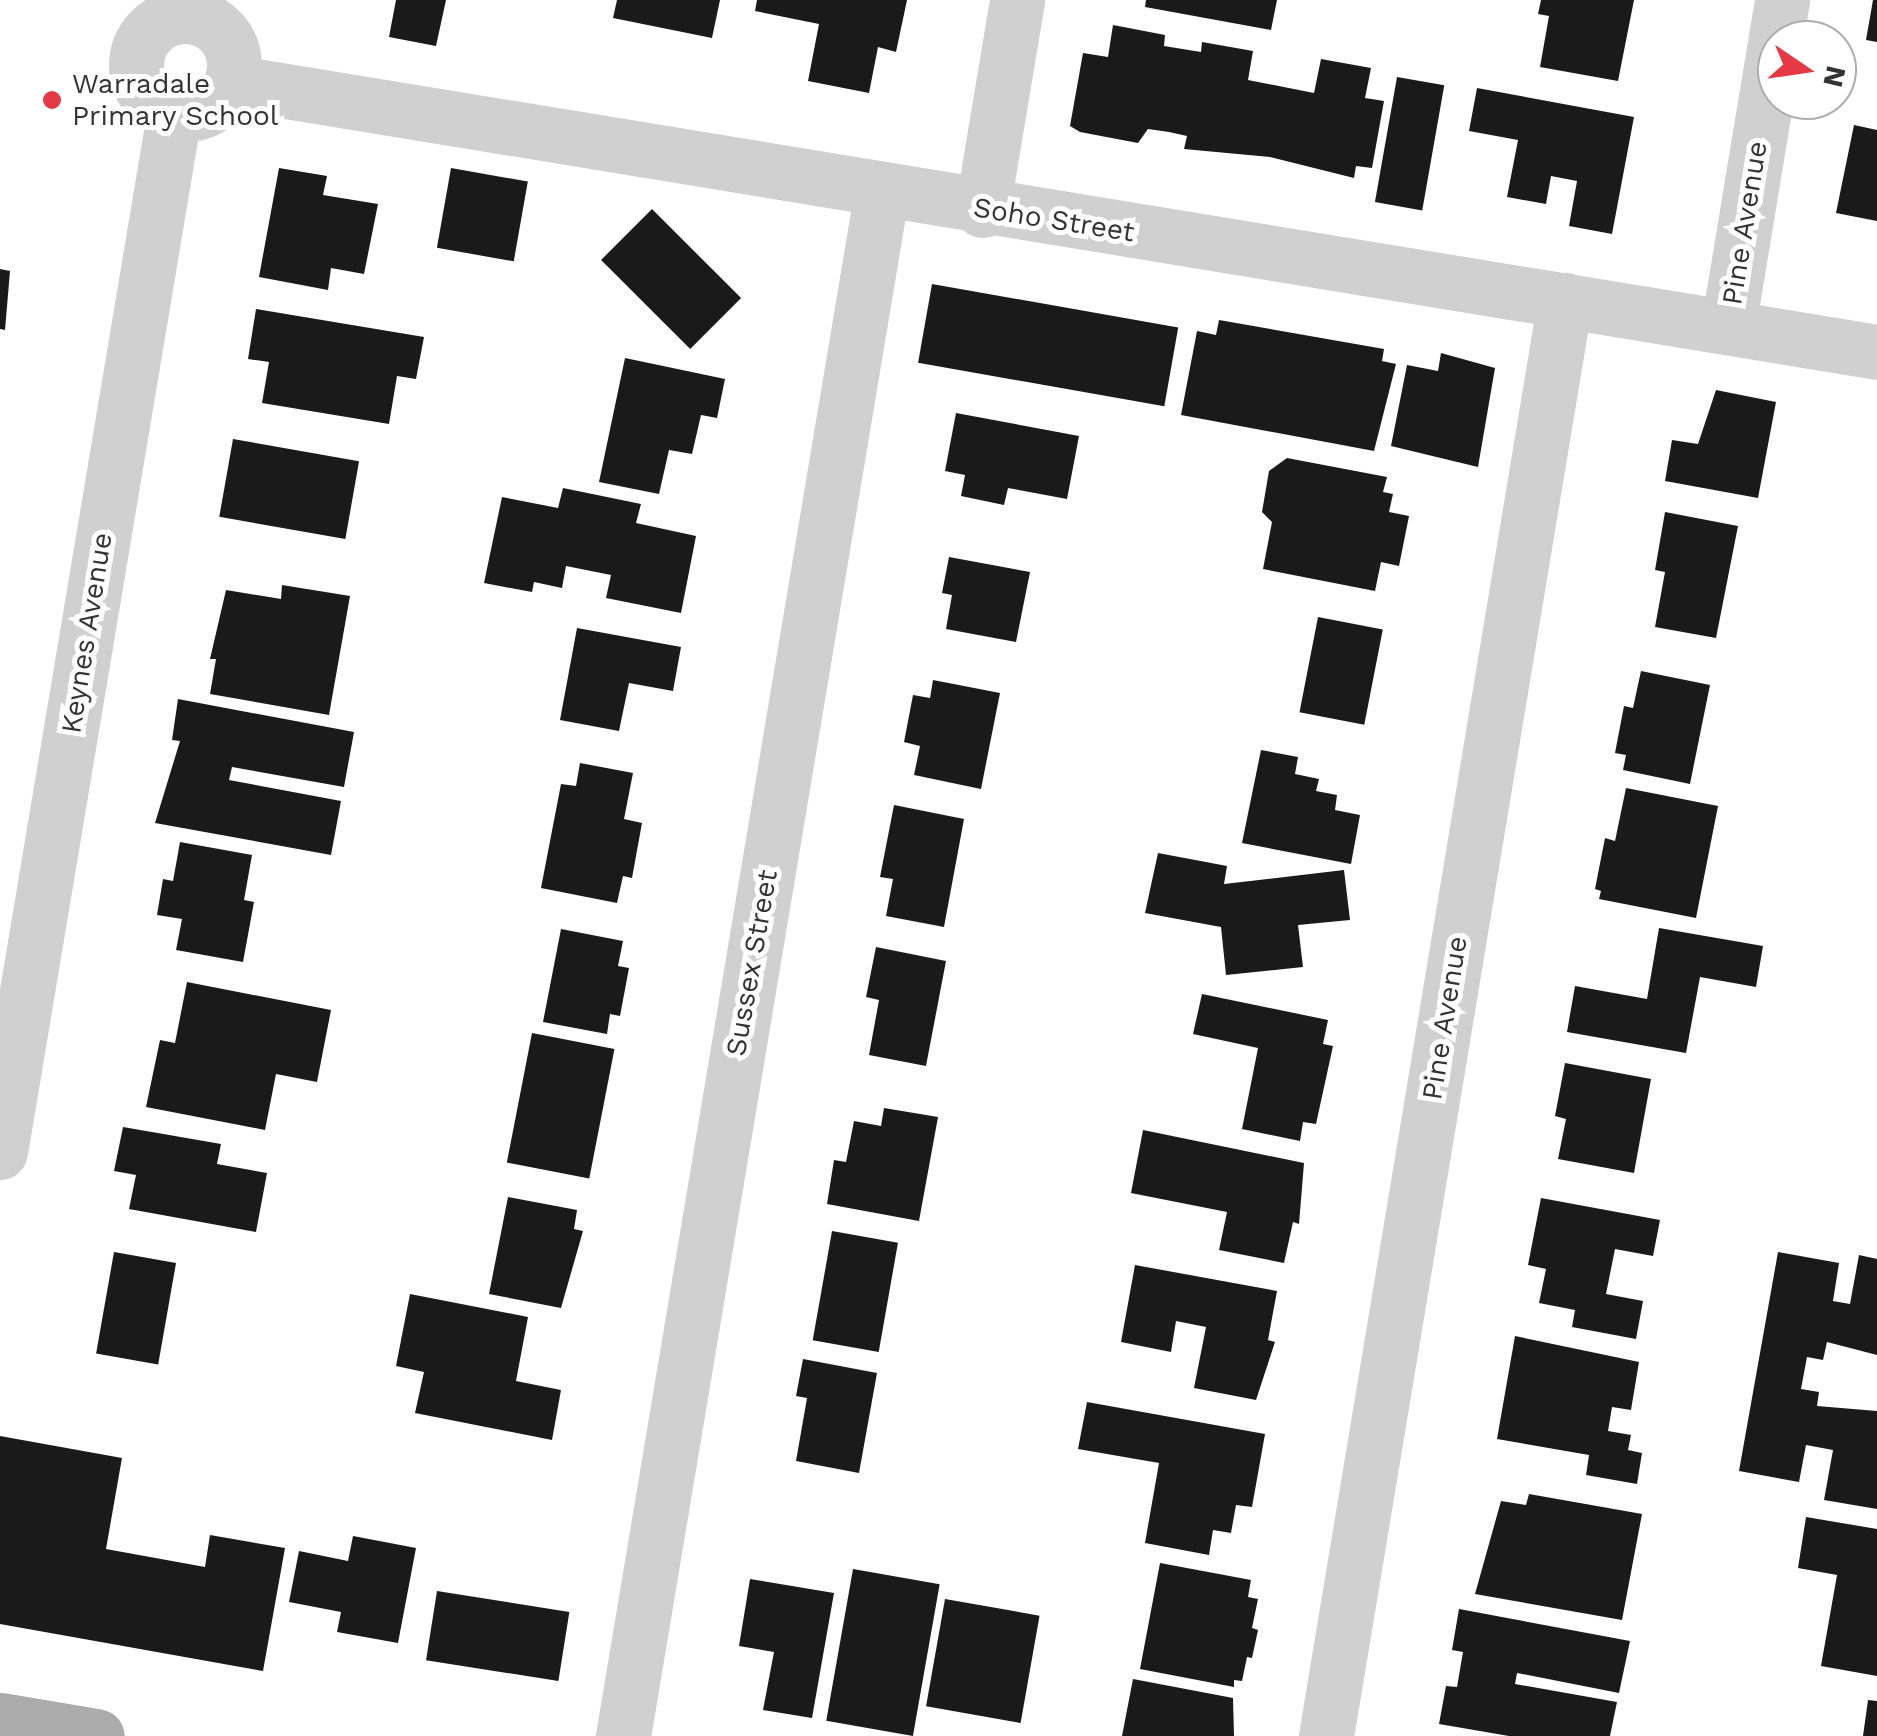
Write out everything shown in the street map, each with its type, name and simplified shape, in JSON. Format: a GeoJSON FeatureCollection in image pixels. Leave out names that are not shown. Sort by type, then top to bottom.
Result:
{"type":"FeatureCollection","features":[{"type":"Feature","properties":{"kind":"main road"},"geometry":{"type":"LineString","coordinates":[[0,1720],[97,1736]]}},
{"type":"Feature","properties":{"kind":"street"},"geometry":{"type":"LineString","coordinates":[[982,210],[1017,0]]}},
{"type":"Feature","properties":{"kind":"street","name":"Pine Avenue"},"geometry":{"type":"LineString","coordinates":[[1728,327],[1782,0]]}},
{"type":"Feature","properties":{"kind":"street"},"geometry":{"type":"LineString","coordinates":[[184,8],[224,34],[232,50],[232,82],[209,108],[174,114],[145,96],[136,58],[152,28],[184,8]]}},
{"type":"Feature","properties":{"kind":"street","name":"Soho Street"},"geometry":{"type":"LineString","coordinates":[[232,82],[982,210],[1877,352]]}},
{"type":"Feature","properties":{"kind":"street","name":"Keynes Avenue"},"geometry":{"type":"LineString","coordinates":[[0,1152],[174,114]]}},
{"type":"Feature","properties":{"kind":"street","name":"Sussex Street"},"geometry":{"type":"LineString","coordinates":[[623,1736],[882,190]]}},
{"type":"Feature","properties":{"kind":"street","name":"Pine Avenue"},"geometry":{"type":"LineString","coordinates":[[1326,1736],[1565,300]]}},
{"type":"Feature","properties":{"kind":"building"},"geometry":{"type":"Polygon","coordinates":[[[396,0],[446,0],[436,46],[389,37],[396,0]]]}},
{"type":"Feature","properties":{"kind":"building"},"geometry":{"type":"Polygon","coordinates":[[[617,0],[720,0],[712,38],[613,18],[617,0]]]}},
{"type":"Feature","properties":{"kind":"building"},"geometry":{"type":"Polygon","coordinates":[[[757,0],[907,0],[896,52],[878,47],[869,93],[808,81],[819,24],[755,11],[757,0]]]}},
{"type":"Feature","properties":{"kind":"building"},"geometry":{"type":"Polygon","coordinates":[[[1146,0],[1277,0],[1271,30],[1145,7],[1146,0]]]}},
{"type":"Feature","properties":{"kind":"building"},"geometry":{"type":"Polygon","coordinates":[[[1541,0],[1634,0],[1618,81],[1540,67],[1549,16],[1538,14],[1541,0]]]}},
{"type":"Feature","properties":{"kind":"building"},"geometry":{"type":"Polygon","coordinates":[[[1873,0],[1877,0],[1877,42],[1866,40],[1873,0]]]}},
{"type":"Feature","properties":{"kind":"building"},"geometry":{"type":"Polygon","coordinates":[[[1113,25],[1165,35],[1164,46],[1201,52],[1202,42],[1253,51],[1248,80],[1314,93],[1321,59],[1371,68],[1365,98],[1384,101],[1372,168],[1356,166],[1354,178],[1270,157],[1184,149],[1187,136],[1169,132],[1148,129],[1138,143],[1080,132],[1070,126],[1083,53],[1108,57],[1113,25]]]}},
{"type":"Feature","properties":{"kind":"building"},"geometry":{"type":"Polygon","coordinates":[[[1397,77],[1444,85],[1422,210],[1375,202],[1397,77]]]}},
{"type":"Feature","properties":{"kind":"building"},"geometry":{"type":"Polygon","coordinates":[[[1477,88],[1634,117],[1612,234],[1569,226],[1577,181],[1551,176],[1546,204],[1507,197],[1518,140],[1469,131],[1477,88]]]}},
{"type":"Feature","properties":{"kind":"building"},"geometry":{"type":"Polygon","coordinates":[[[1854,125],[1877,130],[1877,221],[1836,213],[1854,125]]]}},
{"type":"Feature","properties":{"kind":"building"},"geometry":{"type":"Polygon","coordinates":[[[279,168],[327,176],[323,195],[378,204],[364,274],[331,268],[328,290],[259,277],[279,168]]]}},
{"type":"Feature","properties":{"kind":"building"},"geometry":{"type":"Polygon","coordinates":[[[451,168],[528,182],[514,261],[437,248],[451,168]]]}},
{"type":"Feature","properties":{"kind":"building"},"geometry":{"type":"Polygon","coordinates":[[[652,209],[741,298],[690,349],[601,260],[652,209]]]}},
{"type":"Feature","properties":{"kind":"building"},"geometry":{"type":"Polygon","coordinates":[[[0,269],[10,271],[5,330],[0,329],[0,269]]]}},
{"type":"Feature","properties":{"kind":"building"},"geometry":{"type":"Polygon","coordinates":[[[932,284],[1178,327],[1164,406],[918,363],[932,284]]]}},
{"type":"Feature","properties":{"kind":"building"},"geometry":{"type":"Polygon","coordinates":[[[256,309],[424,337],[416,379],[397,376],[389,424],[262,403],[269,362],[248,359],[256,309]]]}},
{"type":"Feature","properties":{"kind":"building"},"geometry":{"type":"Polygon","coordinates":[[[1219,320],[1384,349],[1382,361],[1396,364],[1374,451],[1181,415],[1197,331],[1216,335],[1219,320]]]}},
{"type":"Feature","properties":{"kind":"building"},"geometry":{"type":"Polygon","coordinates":[[[1441,353],[1495,368],[1478,467],[1391,446],[1407,365],[1438,371],[1441,353]]]}},
{"type":"Feature","properties":{"kind":"building"},"geometry":{"type":"Polygon","coordinates":[[[625,358],[725,379],[717,418],[701,415],[692,454],[669,450],[659,494],[599,482],[625,358]]]}},
{"type":"Feature","properties":{"kind":"building"},"geometry":{"type":"Polygon","coordinates":[[[1716,390],[1776,402],[1758,498],[1665,481],[1672,440],[1698,444],[1716,390]]]}},
{"type":"Feature","properties":{"kind":"building"},"geometry":{"type":"Polygon","coordinates":[[[956,413],[1079,436],[1067,499],[1008,488],[1004,505],[961,496],[965,475],[945,471],[956,413]]]}},
{"type":"Feature","properties":{"kind":"building"},"geometry":{"type":"Polygon","coordinates":[[[233,439],[359,461],[345,539],[219,517],[233,439]]]}},
{"type":"Feature","properties":{"kind":"building"},"geometry":{"type":"Polygon","coordinates":[[[1287,458],[1387,477],[1383,492],[1393,494],[1389,512],[1409,516],[1399,566],[1381,562],[1375,591],[1263,569],[1272,522],[1262,512],[1269,471],[1287,458]]]}},
{"type":"Feature","properties":{"kind":"building"},"geometry":{"type":"Polygon","coordinates":[[[563,488],[641,504],[636,523],[696,536],[681,613],[606,598],[611,575],[566,566],[562,588],[534,582],[532,592],[484,583],[502,497],[558,508],[563,488]]]}},
{"type":"Feature","properties":{"kind":"building"},"geometry":{"type":"Polygon","coordinates":[[[1665,512],[1738,526],[1716,638],[1655,627],[1665,572],[1655,570],[1665,512]]]}},
{"type":"Feature","properties":{"kind":"building"},"geometry":{"type":"Polygon","coordinates":[[[949,557],[1030,572],[1016,642],[946,629],[952,595],[942,593],[949,557]]]}},
{"type":"Feature","properties":{"kind":"building"},"geometry":{"type":"Polygon","coordinates":[[[282,585],[350,596],[329,715],[210,694],[216,659],[210,659],[226,590],[281,599],[282,585]]]}},
{"type":"Feature","properties":{"kind":"building"},"geometry":{"type":"Polygon","coordinates":[[[1318,617],[1383,630],[1364,725],[1299,712],[1318,617]]]}},
{"type":"Feature","properties":{"kind":"building"},"geometry":{"type":"Polygon","coordinates":[[[577,628],[681,647],[673,691],[629,683],[619,731],[560,720],[577,628]]]}},
{"type":"Feature","properties":{"kind":"building"},"geometry":{"type":"Polygon","coordinates":[[[1641,671],[1710,685],[1690,784],[1623,770],[1626,755],[1615,753],[1624,706],[1633,708],[1641,671]]]}},
{"type":"Feature","properties":{"kind":"building"},"geometry":{"type":"Polygon","coordinates":[[[933,680],[1000,693],[981,789],[914,775],[920,746],[904,742],[913,695],[930,698],[933,680]]]}},
{"type":"Feature","properties":{"kind":"building"},"geometry":{"type":"Polygon","coordinates":[[[178,699],[354,732],[344,787],[232,767],[229,780],[341,801],[331,855],[155,823],[180,741],[172,740],[178,699]]]}},
{"type":"Feature","properties":{"kind":"building"},"geometry":{"type":"Polygon","coordinates":[[[1261,750],[1298,757],[1295,774],[1319,779],[1316,791],[1337,795],[1335,810],[1360,815],[1351,864],[1242,843],[1261,750]]]}},
{"type":"Feature","properties":{"kind":"building"},"geometry":{"type":"Polygon","coordinates":[[[580,763],[633,773],[624,819],[642,823],[632,878],[623,876],[617,903],[541,888],[561,784],[576,786],[580,763]]]}},
{"type":"Feature","properties":{"kind":"building"},"geometry":{"type":"Polygon","coordinates":[[[1626,788],[1718,806],[1696,918],[1599,899],[1601,891],[1595,889],[1605,838],[1615,841],[1626,788]]]}},
{"type":"Feature","properties":{"kind":"building"},"geometry":{"type":"Polygon","coordinates":[[[894,805],[964,819],[944,927],[886,916],[893,879],[880,877],[894,805]]]}},
{"type":"Feature","properties":{"kind":"building"},"geometry":{"type":"Polygon","coordinates":[[[180,842],[252,855],[244,900],[254,902],[243,962],[176,950],[182,919],[157,915],[163,879],[173,881],[180,842]]]}},
{"type":"Feature","properties":{"kind":"building"},"geometry":{"type":"Polygon","coordinates":[[[1158,853],[1227,866],[1224,884],[1344,870],[1350,920],[1298,925],[1303,967],[1226,975],[1221,927],[1145,913],[1158,853]]]}},
{"type":"Feature","properties":{"kind":"building"},"geometry":{"type":"Polygon","coordinates":[[[1659,928],[1763,946],[1756,987],[1700,977],[1686,1053],[1567,1032],[1575,986],[1647,999],[1659,928]]]}},
{"type":"Feature","properties":{"kind":"building"},"geometry":{"type":"Polygon","coordinates":[[[561,929],[623,941],[618,966],[629,968],[620,1016],[610,1014],[607,1034],[543,1022],[561,929]]]}},
{"type":"Feature","properties":{"kind":"building"},"geometry":{"type":"Polygon","coordinates":[[[876,947],[946,961],[926,1066],[869,1055],[879,1000],[866,997],[876,947]]]}},
{"type":"Feature","properties":{"kind":"building"},"geometry":{"type":"Polygon","coordinates":[[[187,982],[331,1010],[317,1082],[276,1074],[265,1130],[146,1107],[160,1040],[175,1043],[187,982]]]}},
{"type":"Feature","properties":{"kind":"building"},"geometry":{"type":"Polygon","coordinates":[[[1202,994],[1328,1020],[1323,1044],[1333,1046],[1316,1124],[1303,1122],[1300,1141],[1242,1129],[1258,1048],[1193,1034],[1202,994]]]}},
{"type":"Feature","properties":{"kind":"building"},"geometry":{"type":"Polygon","coordinates":[[[532,1033],[614,1049],[589,1179],[507,1163],[532,1033]]]}},
{"type":"Feature","properties":{"kind":"building"},"geometry":{"type":"Polygon","coordinates":[[[1565,1063],[1651,1079],[1634,1173],[1558,1159],[1566,1119],[1555,1116],[1565,1063]]]}},
{"type":"Feature","properties":{"kind":"building"},"geometry":{"type":"Polygon","coordinates":[[[884,1108],[938,1117],[919,1221],[827,1204],[834,1160],[846,1162],[854,1121],[881,1126],[884,1108]]]}},
{"type":"Feature","properties":{"kind":"building"},"geometry":{"type":"Polygon","coordinates":[[[123,1127],[221,1144],[217,1164],[267,1173],[256,1232],[129,1209],[136,1175],[114,1171],[123,1127]]]}},
{"type":"Feature","properties":{"kind":"building"},"geometry":{"type":"Polygon","coordinates":[[[1143,1130],[1304,1163],[1299,1224],[1293,1222],[1284,1263],[1219,1250],[1227,1212],[1131,1193],[1143,1130]]]}},
{"type":"Feature","properties":{"kind":"building"},"geometry":{"type":"Polygon","coordinates":[[[508,1197],[577,1210],[574,1229],[583,1231],[561,1308],[489,1294],[508,1197]]]}},
{"type":"Feature","properties":{"kind":"building"},"geometry":{"type":"Polygon","coordinates":[[[1541,1198],[1660,1220],[1653,1256],[1615,1249],[1606,1294],[1643,1301],[1636,1339],[1572,1327],[1575,1310],[1539,1303],[1546,1269],[1528,1265],[1541,1198]]]}},
{"type":"Feature","properties":{"kind":"building"},"geometry":{"type":"Polygon","coordinates":[[[832,1231],[898,1243],[879,1352],[813,1340],[832,1231]]]}},
{"type":"Feature","properties":{"kind":"building"},"geometry":{"type":"Polygon","coordinates":[[[114,1252],[176,1263],[158,1364],[96,1353],[114,1252]]]}},
{"type":"Feature","properties":{"kind":"building"},"geometry":{"type":"Polygon","coordinates":[[[1778,1252],[1839,1263],[1833,1301],[1850,1304],[1859,1255],[1877,1259],[1877,1355],[1827,1342],[1823,1360],[1807,1357],[1801,1389],[1819,1392],[1817,1406],[1877,1411],[1877,1509],[1824,1500],[1833,1450],[1806,1445],[1799,1482],[1739,1471],[1778,1252]]]}},
{"type":"Feature","properties":{"kind":"building"},"geometry":{"type":"Polygon","coordinates":[[[1135,1265],[1277,1291],[1268,1340],[1275,1342],[1256,1400],[1194,1388],[1206,1327],[1176,1321],[1171,1352],[1121,1342],[1135,1265]]]}},
{"type":"Feature","properties":{"kind":"building"},"geometry":{"type":"Polygon","coordinates":[[[410,1294],[528,1317],[516,1381],[561,1390],[552,1440],[415,1413],[424,1372],[396,1366],[410,1294]]]}},
{"type":"Feature","properties":{"kind":"building"},"geometry":{"type":"Polygon","coordinates":[[[1515,1336],[1639,1362],[1631,1410],[1612,1407],[1608,1431],[1631,1435],[1628,1450],[1642,1453],[1637,1484],[1586,1475],[1589,1455],[1497,1439],[1515,1336]]]}},
{"type":"Feature","properties":{"kind":"building"},"geometry":{"type":"Polygon","coordinates":[[[803,1359],[877,1373],[859,1473],[796,1461],[807,1398],[796,1396],[803,1359]]]}},
{"type":"Feature","properties":{"kind":"building"},"geometry":{"type":"Polygon","coordinates":[[[1087,1402],[1265,1434],[1252,1507],[1236,1505],[1231,1533],[1213,1530],[1209,1555],[1145,1543],[1159,1463],[1078,1449],[1087,1402]]]}},
{"type":"Feature","properties":{"kind":"building"},"geometry":{"type":"Polygon","coordinates":[[[0,1436],[122,1458],[106,1549],[205,1567],[210,1535],[285,1548],[263,1671],[0,1624],[0,1436]]]}},
{"type":"Feature","properties":{"kind":"building"},"geometry":{"type":"Polygon","coordinates":[[[1529,1494],[1642,1514],[1622,1620],[1475,1594],[1501,1501],[1526,1505],[1529,1494]]]}},
{"type":"Feature","properties":{"kind":"building"},"geometry":{"type":"Polygon","coordinates":[[[1806,1517],[1877,1529],[1877,1676],[1821,1666],[1837,1575],[1798,1568],[1806,1517]]]}},
{"type":"Feature","properties":{"kind":"building"},"geometry":{"type":"Polygon","coordinates":[[[353,1536],[416,1548],[398,1643],[337,1632],[341,1612],[289,1602],[299,1551],[348,1561],[353,1536]]]}},
{"type":"Feature","properties":{"kind":"building"},"geometry":{"type":"Polygon","coordinates":[[[1160,1563],[1251,1580],[1248,1597],[1258,1599],[1252,1628],[1258,1630],[1252,1658],[1247,1657],[1242,1681],[1234,1680],[1234,1687],[1140,1669],[1160,1563]]]}},
{"type":"Feature","properties":{"kind":"building"},"geometry":{"type":"Polygon","coordinates":[[[853,1569],[940,1584],[913,1736],[826,1721],[853,1569]]]}},
{"type":"Feature","properties":{"kind":"building"},"geometry":{"type":"Polygon","coordinates":[[[750,1579],[834,1593],[812,1718],[763,1710],[774,1652],[739,1646],[750,1579]]]}},
{"type":"Feature","properties":{"kind":"building"},"geometry":{"type":"Polygon","coordinates":[[[437,1591],[569,1612],[558,1681],[426,1660],[437,1591]]]}},
{"type":"Feature","properties":{"kind":"building"},"geometry":{"type":"Polygon","coordinates":[[[945,1599],[1040,1616],[1021,1723],[926,1706],[945,1599]]]}},
{"type":"Feature","properties":{"kind":"building"},"geometry":{"type":"Polygon","coordinates":[[[1459,1609],[1630,1641],[1619,1693],[1517,1673],[1515,1684],[1617,1702],[1610,1736],[1509,1736],[1439,1724],[1446,1686],[1457,1687],[1463,1652],[1452,1650],[1459,1609]]]}},
{"type":"Feature","properties":{"kind":"building"},"geometry":{"type":"Polygon","coordinates":[[[1133,1679],[1233,1698],[1234,1736],[1122,1736],[1133,1679]]]}},
{"type":"Feature","properties":{"kind":"building"},"geometry":{"type":"Polygon","coordinates":[[[1868,1700],[1877,1701],[1877,1736],[1863,1736],[1868,1700]]]}},
{"type":"Feature","properties":{"kind":"place","name":"Warradale Primary School"},"geometry":{"type":"Point","coordinates":[52,100]}}]}
